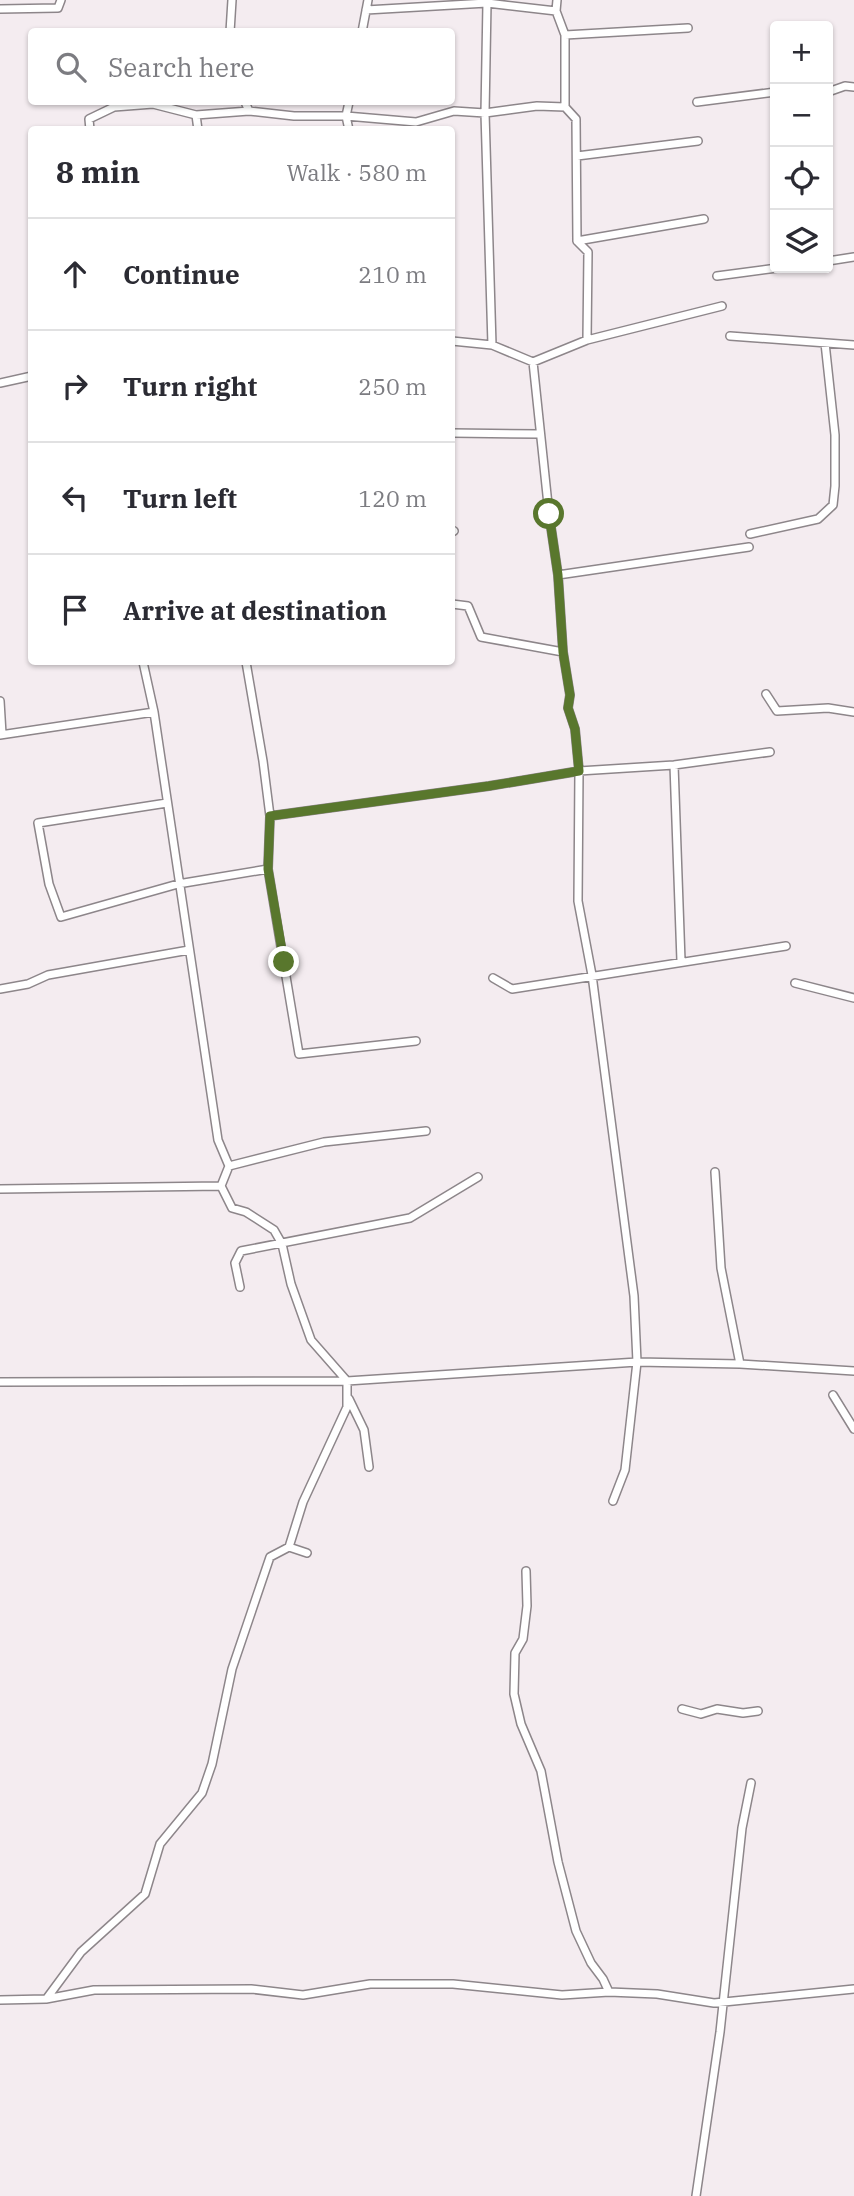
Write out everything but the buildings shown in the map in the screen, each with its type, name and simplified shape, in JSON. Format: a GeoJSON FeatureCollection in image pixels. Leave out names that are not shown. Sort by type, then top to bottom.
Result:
{"type":"FeatureCollection","features":[{"type":"Feature","properties":{"kind":"street"},"geometry":{"type":"LineString","coordinates":[[0,9],[58,8],[61,0]]}},
{"type":"Feature","properties":{"kind":"street"},"geometry":{"type":"LineString","coordinates":[[230,28],[232,0]]}},
{"type":"Feature","properties":{"kind":"street"},"geometry":{"type":"LineString","coordinates":[[363,28],[368,0]]}},
{"type":"Feature","properties":{"kind":"street"},"geometry":{"type":"LineString","coordinates":[[557,0],[556,11],[565,35],[565,107],[576,119],[577,241],[588,252],[587,340]]}},
{"type":"Feature","properties":{"kind":"street"},"geometry":{"type":"LineString","coordinates":[[366,10],[487,2],[556,11]]}},
{"type":"Feature","properties":{"kind":"street"},"geometry":{"type":"LineString","coordinates":[[487,2],[485,113],[492,345]]}},
{"type":"Feature","properties":{"kind":"street"},"geometry":{"type":"LineString","coordinates":[[565,35],[688,28]]}},
{"type":"Feature","properties":{"kind":"street"},"geometry":{"type":"LineString","coordinates":[[833,90],[854,86]]}},
{"type":"Feature","properties":{"kind":"street"},"geometry":{"type":"LineString","coordinates":[[697,102],[770,93]]}},
{"type":"Feature","properties":{"kind":"street"},"geometry":{"type":"LineString","coordinates":[[90,126],[89,119],[114,107],[140,105]]}},
{"type":"Feature","properties":{"kind":"street"},"geometry":{"type":"LineString","coordinates":[[157,105],[196,115],[249,111],[415,122],[454,111],[485,113],[537,106],[565,107]]}},
{"type":"Feature","properties":{"kind":"street"},"geometry":{"type":"LineString","coordinates":[[246,105],[249,111]]}},
{"type":"Feature","properties":{"kind":"street"},"geometry":{"type":"LineString","coordinates":[[348,105],[346,116],[348,126]]}},
{"type":"Feature","properties":{"kind":"street"},"geometry":{"type":"LineString","coordinates":[[196,115],[197,126]]}},
{"type":"Feature","properties":{"kind":"street"},"geometry":{"type":"LineString","coordinates":[[577,156],[698,141]]}},
{"type":"Feature","properties":{"kind":"street"},"geometry":{"type":"LineString","coordinates":[[577,241],[704,219]]}},
{"type":"Feature","properties":{"kind":"street"},"geometry":{"type":"LineString","coordinates":[[833,260],[854,257]]}},
{"type":"Feature","properties":{"kind":"street"},"geometry":{"type":"LineString","coordinates":[[717,276],[770,269]]}},
{"type":"Feature","properties":{"kind":"street"},"geometry":{"type":"LineString","coordinates":[[455,341],[492,345],[533,362],[587,340],[722,306]]}},
{"type":"Feature","properties":{"kind":"street"},"geometry":{"type":"LineString","coordinates":[[730,336],[854,345]]}},
{"type":"Feature","properties":{"kind":"street"},"geometry":{"type":"LineString","coordinates":[[750,534],[818,519],[833,505],[835,435],[825,343]]}},
{"type":"Feature","properties":{"kind":"street"},"geometry":{"type":"LineString","coordinates":[[533,362],[558,575],[563,652],[570,695],[568,708],[575,729],[579,771],[578,901],[592,975],[634,1296],[637,1362],[625,1470],[613,1501]]}},
{"type":"Feature","properties":{"kind":"street"},"geometry":{"type":"LineString","coordinates":[[0,383],[28,377]]}},
{"type":"Feature","properties":{"kind":"street"},"geometry":{"type":"LineString","coordinates":[[455,433],[540,434]]}},
{"type":"Feature","properties":{"kind":"street"},"geometry":{"type":"LineString","coordinates":[[558,575],[749,547]]}},
{"type":"Feature","properties":{"kind":"street"},"geometry":{"type":"LineString","coordinates":[[455,604],[468,606],[481,637],[563,652]]}},
{"type":"Feature","properties":{"kind":"street"},"geometry":{"type":"LineString","coordinates":[[46,1999],[81,1952],[145,1894],[160,1844],[202,1793],[212,1764],[232,1669],[270,1558],[289,1547],[308,1491],[346,1407],[347,1395],[348,1381],[311,1340],[290,1283],[282,1244],[274,1230],[246,1212],[232,1209],[221,1186],[229,1166],[218,1140],[144,665]]}},
{"type":"Feature","properties":{"kind":"street"},"geometry":{"type":"LineString","coordinates":[[247,665],[264,761],[270,816],[268,869],[299,1054],[416,1041]]}},
{"type":"Feature","properties":{"kind":"street"},"geometry":{"type":"LineString","coordinates":[[766,694],[777,711],[828,708],[854,712]]}},
{"type":"Feature","properties":{"kind":"street"},"geometry":{"type":"LineString","coordinates":[[0,701],[1,734],[153,712]]}},
{"type":"Feature","properties":{"kind":"street"},"geometry":{"type":"LineString","coordinates":[[270,816],[579,771],[674,765],[769,752]]}},
{"type":"Feature","properties":{"kind":"street"},"geometry":{"type":"LineString","coordinates":[[674,765],[681,961]]}},
{"type":"Feature","properties":{"kind":"street"},"geometry":{"type":"LineString","coordinates":[[167,803],[38,823],[49,884],[61,917],[178,884],[268,869]]}},
{"type":"Feature","properties":{"kind":"street"},"geometry":{"type":"LineString","coordinates":[[493,978],[512,989],[786,946]]}},
{"type":"Feature","properties":{"kind":"street"},"geometry":{"type":"LineString","coordinates":[[0,989],[28,984],[48,975],[189,950]]}},
{"type":"Feature","properties":{"kind":"street"},"geometry":{"type":"LineString","coordinates":[[795,983],[854,998]]}},
{"type":"Feature","properties":{"kind":"street"},"geometry":{"type":"LineString","coordinates":[[229,1166],[324,1142],[426,1131]]}},
{"type":"Feature","properties":{"kind":"street"},"geometry":{"type":"LineString","coordinates":[[715,1172],[721,1268],[740,1363]]}},
{"type":"Feature","properties":{"kind":"street"},"geometry":{"type":"LineString","coordinates":[[240,1287],[236,1263],[241,1251],[410,1218],[478,1177]]}},
{"type":"Feature","properties":{"kind":"street"},"geometry":{"type":"LineString","coordinates":[[0,1189],[221,1186]]}},
{"type":"Feature","properties":{"kind":"street"},"geometry":{"type":"LineString","coordinates":[[0,1382],[348,1381],[637,1362],[740,1363],[854,1370]]}},
{"type":"Feature","properties":{"kind":"street"},"geometry":{"type":"LineString","coordinates":[[347,1395],[364,1430],[369,1467]]}},
{"type":"Feature","properties":{"kind":"street"},"geometry":{"type":"LineString","coordinates":[[833,1395],[854,1429]]}},
{"type":"Feature","properties":{"kind":"street"},"geometry":{"type":"LineString","coordinates":[[289,1547],[306,1553]]}},
{"type":"Feature","properties":{"kind":"street"},"geometry":{"type":"LineString","coordinates":[[526,1571],[527,1606],[523,1639],[515,1653],[514,1695],[521,1724],[541,1771],[558,1862],[576,1931],[609,1992]]}},
{"type":"Feature","properties":{"kind":"street"},"geometry":{"type":"LineString","coordinates":[[682,1709],[701,1714],[717,1709],[743,1713],[758,1711]]}},
{"type":"Feature","properties":{"kind":"street"},"geometry":{"type":"LineString","coordinates":[[696,2196],[723,2002],[742,1828],[751,1783]]}},
{"type":"Feature","properties":{"kind":"street"},"geometry":{"type":"LineString","coordinates":[[0,2000],[46,1999],[94,1990],[251,1989],[303,1995],[370,1984],[453,1984],[562,1995],[609,1992],[657,1994],[714,2003],[854,1989]]}},
{"type":"Feature","properties":{"kind":"route"},"geometry":{"type":"LineString","coordinates":[[284,962],[268,869],[270,816],[579,771],[575,729],[568,708],[570,695],[549,514]]}}]}
